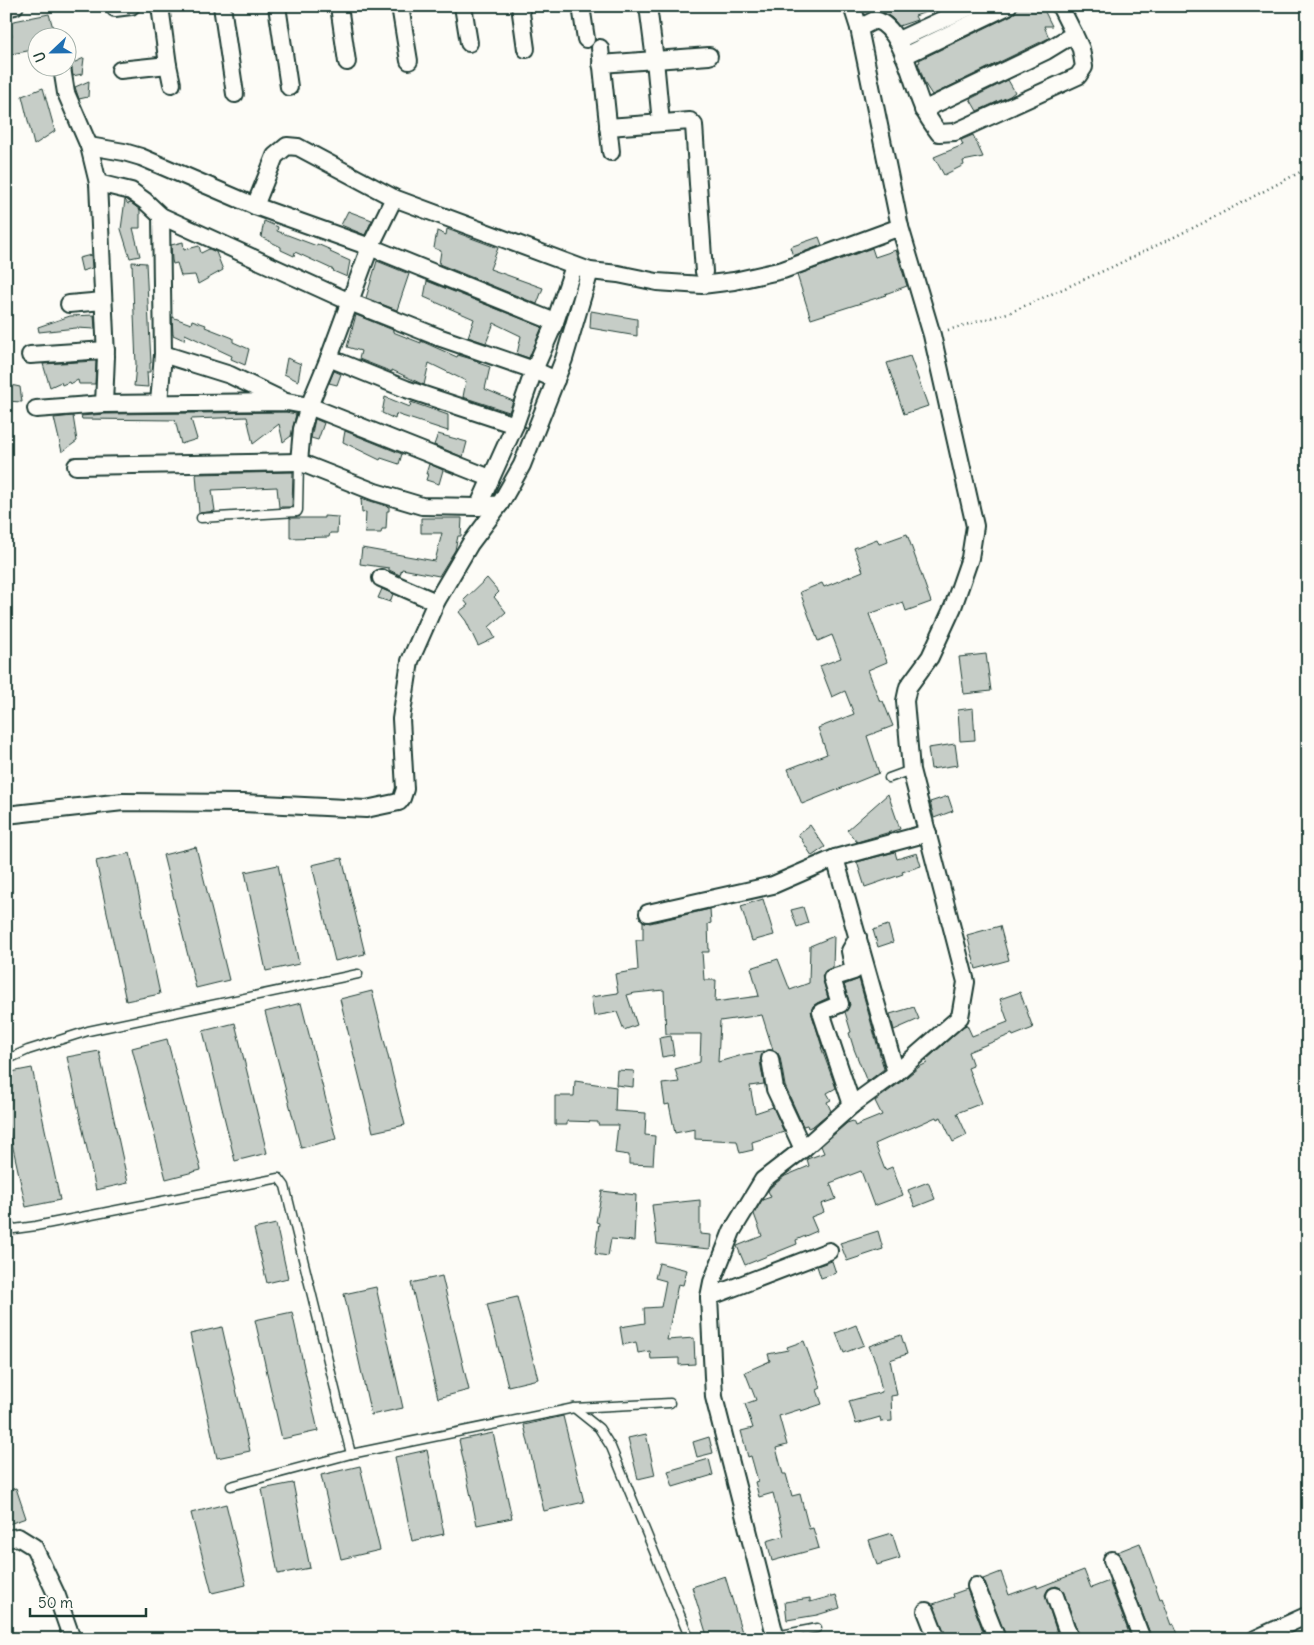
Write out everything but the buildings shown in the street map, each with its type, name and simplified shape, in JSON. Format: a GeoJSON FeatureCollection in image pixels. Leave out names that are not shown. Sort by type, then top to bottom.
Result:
{"type":"FeatureCollection","features":[{"type":"Feature","properties":{"kind":"street"},"geometry":{"type":"LineString","coordinates":[[6,8],[15,6]]}},
{"type":"Feature","properties":{"kind":"street"},"geometry":{"type":"LineString","coordinates":[[115,8],[132,6]]}},
{"type":"Feature","properties":{"kind":"street"},"geometry":{"type":"LineString","coordinates":[[160,6],[172,84]]}},
{"type":"Feature","properties":{"kind":"street"},"geometry":{"type":"LineString","coordinates":[[222,6],[234,94]]}},
{"type":"Feature","properties":{"kind":"street"},"geometry":{"type":"LineString","coordinates":[[277,6],[289,87]]}},
{"type":"Feature","properties":{"kind":"street"},"geometry":{"type":"LineString","coordinates":[[339,6],[347,62]]}},
{"type":"Feature","properties":{"kind":"street"},"geometry":{"type":"LineString","coordinates":[[400,6],[409,61]]}},
{"type":"Feature","properties":{"kind":"street"},"geometry":{"type":"LineString","coordinates":[[463,6],[469,43]]}},
{"type":"Feature","properties":{"kind":"street"},"geometry":{"type":"LineString","coordinates":[[520,6],[526,49]]}},
{"type":"Feature","properties":{"kind":"street"},"geometry":{"type":"LineString","coordinates":[[581,6],[586,39]]}},
{"type":"Feature","properties":{"kind":"street"},"geometry":{"type":"LineString","coordinates":[[648,6],[660,123]]}},
{"type":"Feature","properties":{"kind":"street"},"geometry":{"type":"LineString","coordinates":[[776,1637],[714,1397],[709,1297],[712,1282],[732,1231],[763,1180],[803,1149],[852,1105],[896,1073],[960,1017],[966,982],[911,770],[904,701],[908,688],[930,657],[953,607],[970,558],[975,526],[932,335],[900,227],[859,28],[852,6]]}},
{"type":"Feature","properties":{"kind":"street"},"geometry":{"type":"LineString","coordinates":[[898,40],[972,6]]}},
{"type":"Feature","properties":{"kind":"street"},"geometry":{"type":"LineString","coordinates":[[904,56],[1008,6]]}},
{"type":"Feature","properties":{"kind":"street"},"geometry":{"type":"LineString","coordinates":[[859,28],[875,20],[882,22],[898,40],[923,110],[939,133],[955,132],[1078,76],[1084,67],[1081,49],[1060,6]]}},
{"type":"Feature","properties":{"kind":"street"},"geometry":{"type":"LineString","coordinates":[[923,110],[1046,51],[1074,34]]}},
{"type":"Feature","properties":{"kind":"street"},"geometry":{"type":"LineString","coordinates":[[611,152],[601,56],[655,60],[709,56]]}},
{"type":"Feature","properties":{"kind":"street"},"geometry":{"type":"LineString","coordinates":[[120,70],[168,65]]}},
{"type":"Feature","properties":{"kind":"street"},"geometry":{"type":"LineString","coordinates":[[64,78],[66,93],[90,146],[98,183],[106,350],[104,404]]}},
{"type":"Feature","properties":{"kind":"street"},"geometry":{"type":"LineString","coordinates":[[608,127],[690,121],[694,125],[704,272]]}},
{"type":"Feature","properties":{"kind":"street"},"geometry":{"type":"LineString","coordinates":[[90,146],[141,157],[255,206],[370,247],[555,322]]}},
{"type":"Feature","properties":{"kind":"street"},"geometry":{"type":"LineString","coordinates":[[255,206],[274,156],[287,146],[298,147],[394,198],[574,266],[590,271],[618,274],[658,282],[702,285],[734,281],[783,270],[900,227]]}},
{"type":"Feature","properties":{"kind":"street"},"geometry":{"type":"LineString","coordinates":[[98,183],[131,191],[146,201],[161,216],[350,302],[438,337],[534,370],[556,380]]}},
{"type":"Feature","properties":{"kind":"street"},"geometry":{"type":"LineString","coordinates":[[298,462],[302,429],[309,406],[370,247],[394,198]]}},
{"type":"Feature","properties":{"kind":"street"},"geometry":{"type":"LineString","coordinates":[[159,403],[163,354],[161,216]]}},
{"type":"Feature","properties":{"kind":"street"},"geometry":{"type":"LineString","coordinates":[[478,507],[515,425],[534,370],[555,322],[574,266]]}},
{"type":"Feature","properties":{"kind":"street"},"geometry":{"type":"LineString","coordinates":[[6,815],[122,802],[243,803],[366,808],[399,802],[405,789],[400,718],[410,661],[436,602],[470,544],[500,504],[522,464],[564,359],[590,271]]}},
{"type":"Feature","properties":{"kind":"street"},"geometry":{"type":"LineString","coordinates":[[69,304],[103,301]]}},
{"type":"Feature","properties":{"kind":"street"},"geometry":{"type":"LineString","coordinates":[[30,355],[106,350]]}},
{"type":"Feature","properties":{"kind":"street"},"geometry":{"type":"LineString","coordinates":[[163,354],[230,375],[287,402]]}},
{"type":"Feature","properties":{"kind":"street"},"geometry":{"type":"LineString","coordinates":[[329,358],[406,389],[515,425]]}},
{"type":"Feature","properties":{"kind":"street"},"geometry":{"type":"LineString","coordinates":[[36,409],[104,404],[287,402],[309,406],[490,478]]}},
{"type":"Feature","properties":{"kind":"street"},"geometry":{"type":"LineString","coordinates":[[76,466],[298,462],[375,492],[422,506],[478,507],[500,504]]}},
{"type":"Feature","properties":{"kind":"street"},"geometry":{"type":"LineString","coordinates":[[381,578],[436,602]]}},
{"type":"Feature","properties":{"kind":"street"},"geometry":{"type":"LineString","coordinates":[[648,913],[773,885],[835,858],[928,833]]}},
{"type":"Feature","properties":{"kind":"street"},"geometry":{"type":"LineString","coordinates":[[835,858],[896,1073]]}},
{"type":"Feature","properties":{"kind":"street"},"geometry":{"type":"LineString","coordinates":[[852,1105],[821,1012],[840,1004],[832,978],[854,971],[850,951],[858,937]]}},
{"type":"Feature","properties":{"kind":"street"},"geometry":{"type":"LineString","coordinates":[[770,1059],[775,1089],[803,1149]]}},
{"type":"Feature","properties":{"kind":"street"},"geometry":{"type":"LineString","coordinates":[[709,1297],[829,1251]]}},
{"type":"Feature","properties":{"kind":"street"},"geometry":{"type":"LineString","coordinates":[[6,1539],[18,1537],[34,1547],[56,1596],[72,1639]]}},
{"type":"Feature","properties":{"kind":"street"},"geometry":{"type":"LineString","coordinates":[[1112,1560],[1142,1639]]}},
{"type":"Feature","properties":{"kind":"street"},"geometry":{"type":"LineString","coordinates":[[976,1586],[997,1639]]}},
{"type":"Feature","properties":{"kind":"street"},"geometry":{"type":"LineString","coordinates":[[1055,1596],[1070,1639]]}},
{"type":"Feature","properties":{"kind":"street"},"geometry":{"type":"LineString","coordinates":[[926,1611],[937,1639]]}},
{"type":"Feature","properties":{"kind":"street"},"geometry":{"type":"LineString","coordinates":[[1255,1639],[1308,1615]]}},
{"type":"Feature","properties":{"kind":"lane"},"geometry":{"type":"LineString","coordinates":[[201,518],[297,512],[298,462]]}},
{"type":"Feature","properties":{"kind":"lane"},"geometry":{"type":"LineString","coordinates":[[889,778],[911,770]]}},
{"type":"Feature","properties":{"kind":"lane"},"geometry":{"type":"LineString","coordinates":[[6,1060],[28,1050],[88,1031],[358,974]]}},
{"type":"Feature","properties":{"kind":"lane"},"geometry":{"type":"LineString","coordinates":[[6,1223],[14,1229],[36,1226],[279,1178],[285,1186],[352,1454]]}},
{"type":"Feature","properties":{"kind":"lane"},"geometry":{"type":"LineString","coordinates":[[232,1486],[352,1454],[574,1408],[670,1403]]}},
{"type":"Feature","properties":{"kind":"lane"},"geometry":{"type":"LineString","coordinates":[[574,1408],[599,1428],[611,1447],[690,1639]]}},
{"type":"Feature","properties":{"kind":"lane"},"geometry":{"type":"LineString","coordinates":[[776,1637],[817,1628]]}},
{"type":"Feature","properties":{"kind":"path"},"geometry":{"type":"LineString","coordinates":[[932,335],[1011,312],[1112,268],[1308,168]]}}]}
